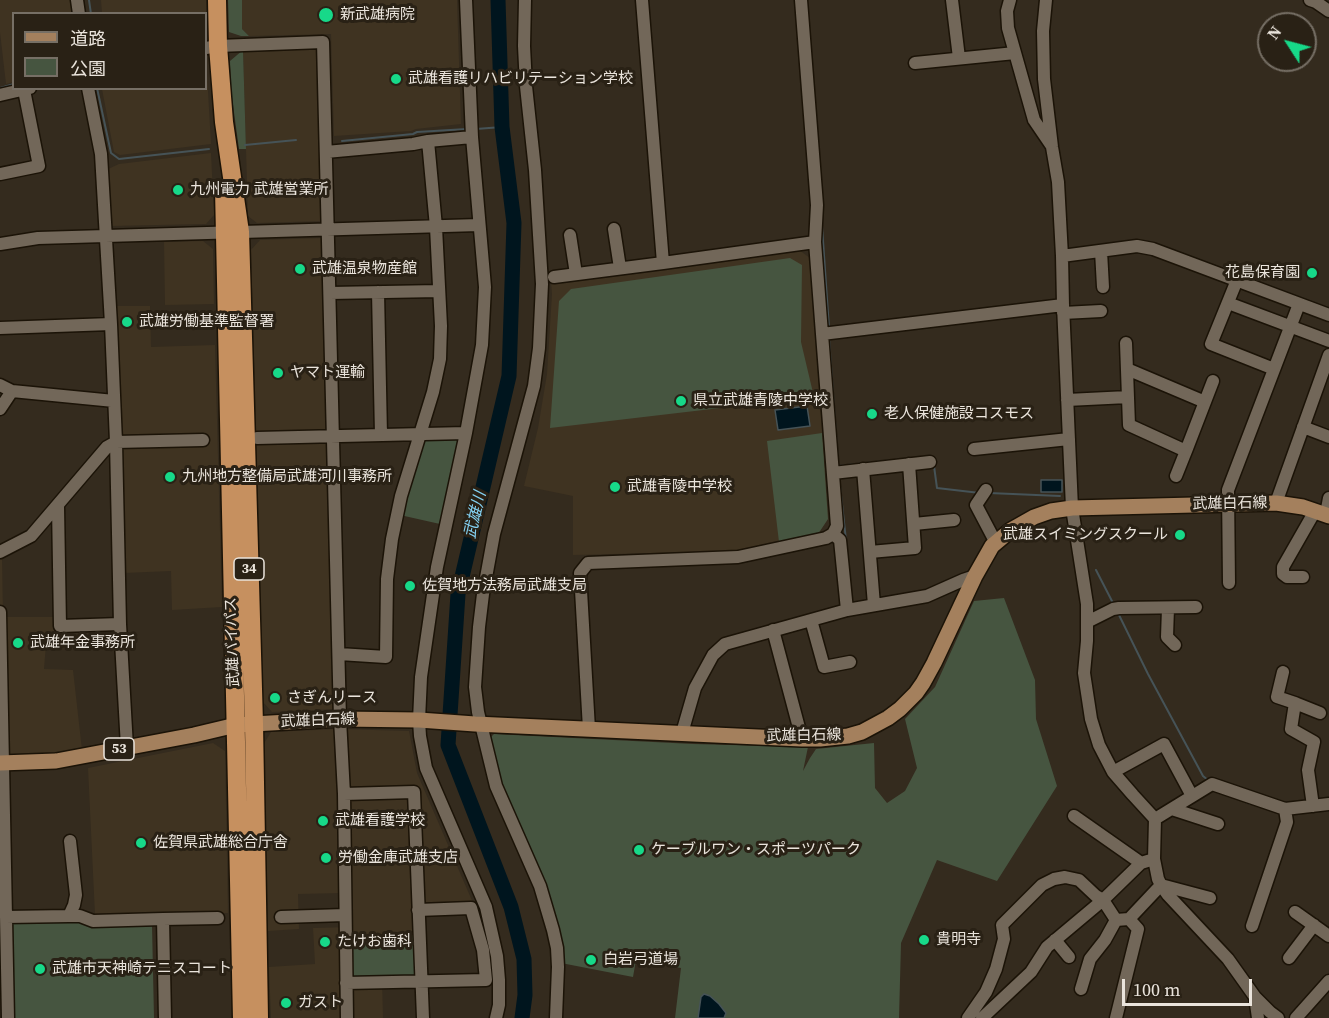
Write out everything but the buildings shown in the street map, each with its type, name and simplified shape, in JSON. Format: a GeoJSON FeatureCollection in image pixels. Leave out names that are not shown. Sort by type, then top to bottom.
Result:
{"type":"FeatureCollection","features":[{"type":"Feature","properties":{"kind":"highway","name":"武雄バイパス"},"geometry":{"type":"LineString","coordinates":[[217,0],[212,47],[224,122],[232,232],[245,725],[259,1018]]}},
{"type":"Feature","properties":{"kind":"highway","name":"武雄バイパス"},"geometry":{"type":"LineString","coordinates":[[242,1018],[245,725]]}},
{"type":"Feature","properties":{"kind":"main road","name":"武雄白石線"},"geometry":{"type":"LineString","coordinates":[[245,725],[340,719],[420,720],[802,739],[834,738],[862,732],[888,718],[909,701],[929,673],[975,576],[992,546],[1011,530],[1034,517],[1051,511],[1072,508],[1275,503],[1325,513]]}},
{"type":"Feature","properties":{"kind":"main road","name":"53"},"geometry":{"type":"LineString","coordinates":[[2,763],[56,761],[245,725]]}},
{"type":"Feature","properties":{"kind":"street"},"geometry":{"type":"LineString","coordinates":[[466,0],[472,137],[485,287],[482,345],[466,433],[437,567],[422,677],[420,736],[426,768],[486,907],[500,980],[496,1018]]}},
{"type":"Feature","properties":{"kind":"street"},"geometry":{"type":"LineString","coordinates":[[525,0],[526,86],[535,170],[542,284],[538,348],[534,386],[494,534],[483,594],[475,687],[478,724],[496,786],[540,886],[553,930],[558,967],[556,1018]]}},
{"type":"Feature","properties":{"kind":"street"},"geometry":{"type":"LineString","coordinates":[[642,0],[663,264]]}},
{"type":"Feature","properties":{"kind":"street"},"geometry":{"type":"LineString","coordinates":[[589,729],[580,573],[588,563],[738,557],[826,538],[833,534],[837,526],[837,472],[822,334],[815,242],[817,205],[801,0]]}},
{"type":"Feature","properties":{"kind":"street"},"geometry":{"type":"LineString","coordinates":[[952,0],[959,58]]}},
{"type":"Feature","properties":{"kind":"street"},"geometry":{"type":"LineString","coordinates":[[1010,0],[1007,11],[1008,28],[1034,120],[1052,147]]}},
{"type":"Feature","properties":{"kind":"street"},"geometry":{"type":"LineString","coordinates":[[1046,0],[1042,31],[1044,79],[1058,182],[1072,508],[1087,604],[1084,673],[1091,719],[1113,772],[1155,819],[1154,859],[1161,885],[1228,959],[1255,997],[1278,1018]]}},
{"type":"Feature","properties":{"kind":"street"},"geometry":{"type":"LineString","coordinates":[[1310,0],[1329,11]]}},
{"type":"Feature","properties":{"kind":"street"},"geometry":{"type":"LineString","coordinates":[[212,47],[323,42],[340,719],[344,794],[347,1018]]}},
{"type":"Feature","properties":{"kind":"street"},"geometry":{"type":"LineString","coordinates":[[915,63],[1015,52]]}},
{"type":"Feature","properties":{"kind":"street"},"geometry":{"type":"LineString","coordinates":[[0,95],[22,90]]}},
{"type":"Feature","properties":{"kind":"street"},"geometry":{"type":"LineString","coordinates":[[0,174],[39,166],[27,90]]}},
{"type":"Feature","properties":{"kind":"street"},"geometry":{"type":"LineString","coordinates":[[88,90],[101,154],[111,324],[120,624],[127,747]]}},
{"type":"Feature","properties":{"kind":"street"},"geometry":{"type":"LineString","coordinates":[[326,152],[472,137]]}},
{"type":"Feature","properties":{"kind":"street"},"geometry":{"type":"LineString","coordinates":[[339,654],[386,657],[387,579],[392,539],[401,496],[433,392],[440,359],[441,326],[436,227],[428,141]]}},
{"type":"Feature","properties":{"kind":"street"},"geometry":{"type":"LineString","coordinates":[[0,244],[38,238],[479,225]]}},
{"type":"Feature","properties":{"kind":"street"},"geometry":{"type":"LineString","coordinates":[[614,229],[620,268]]}},
{"type":"Feature","properties":{"kind":"street"},"geometry":{"type":"LineString","coordinates":[[570,235],[576,274]]}},
{"type":"Feature","properties":{"kind":"street"},"geometry":{"type":"LineString","coordinates":[[554,277],[815,242]]}},
{"type":"Feature","properties":{"kind":"street"},"geometry":{"type":"LineString","coordinates":[[1062,256],[1137,246],[1154,249],[1328,313]]}},
{"type":"Feature","properties":{"kind":"street"},"geometry":{"type":"LineString","coordinates":[[1101,251],[1103,287]]}},
{"type":"Feature","properties":{"kind":"street"},"geometry":{"type":"LineString","coordinates":[[1237,280],[1210,344],[1274,369]]}},
{"type":"Feature","properties":{"kind":"street"},"geometry":{"type":"LineString","coordinates":[[330,293],[439,291]]}},
{"type":"Feature","properties":{"kind":"street"},"geometry":{"type":"LineString","coordinates":[[378,292],[381,435]]}},
{"type":"Feature","properties":{"kind":"street"},"geometry":{"type":"LineString","coordinates":[[1228,303],[1329,341]]}},
{"type":"Feature","properties":{"kind":"street"},"geometry":{"type":"LineString","coordinates":[[1229,583],[1228,489],[1299,304]]}},
{"type":"Feature","properties":{"kind":"street"},"geometry":{"type":"LineString","coordinates":[[822,334],[1063,309],[1101,311]]}},
{"type":"Feature","properties":{"kind":"street"},"geometry":{"type":"LineString","coordinates":[[0,328],[111,324]]}},
{"type":"Feature","properties":{"kind":"street"},"geometry":{"type":"LineString","coordinates":[[1126,343],[1129,425],[1186,451]]}},
{"type":"Feature","properties":{"kind":"street"},"geometry":{"type":"LineString","coordinates":[[1275,503],[1329,355]]}},
{"type":"Feature","properties":{"kind":"street"},"geometry":{"type":"LineString","coordinates":[[1126,369],[1204,402]]}},
{"type":"Feature","properties":{"kind":"street"},"geometry":{"type":"LineString","coordinates":[[1176,476],[1213,381]]}},
{"type":"Feature","properties":{"kind":"street"},"geometry":{"type":"LineString","coordinates":[[0,385],[12,391],[114,401]]}},
{"type":"Feature","properties":{"kind":"street"},"geometry":{"type":"LineString","coordinates":[[0,409],[12,391]]}},
{"type":"Feature","properties":{"kind":"street"},"geometry":{"type":"LineString","coordinates":[[1067,400],[1128,397]]}},
{"type":"Feature","properties":{"kind":"street"},"geometry":{"type":"LineString","coordinates":[[1303,427],[1329,437]]}},
{"type":"Feature","properties":{"kind":"street"},"geometry":{"type":"LineString","coordinates":[[257,438],[466,433]]}},
{"type":"Feature","properties":{"kind":"street"},"geometry":{"type":"LineString","coordinates":[[0,552],[31,536],[107,447],[116,442],[203,440]]}},
{"type":"Feature","properties":{"kind":"street"},"geometry":{"type":"LineString","coordinates":[[974,449],[1069,440]]}},
{"type":"Feature","properties":{"kind":"street"},"geometry":{"type":"LineString","coordinates":[[837,472],[930,462]]}},
{"type":"Feature","properties":{"kind":"street"},"geometry":{"type":"LineString","coordinates":[[870,552],[915,548],[909,464]]}},
{"type":"Feature","properties":{"kind":"street"},"geometry":{"type":"LineString","coordinates":[[863,469],[874,605]]}},
{"type":"Feature","properties":{"kind":"street"},"geometry":{"type":"LineString","coordinates":[[984,493],[976,505],[996,543]]}},
{"type":"Feature","properties":{"kind":"street"},"geometry":{"type":"LineString","coordinates":[[1304,577],[1287,577],[1282,574],[1283,567],[1325,513],[1329,498]]}},
{"type":"Feature","properties":{"kind":"street"},"geometry":{"type":"LineString","coordinates":[[57,506],[60,626],[120,624]]}},
{"type":"Feature","properties":{"kind":"street"},"geometry":{"type":"LineString","coordinates":[[914,524],[954,520]]}},
{"type":"Feature","properties":{"kind":"street"},"geometry":{"type":"LineString","coordinates":[[833,534],[840,540],[847,610]]}},
{"type":"Feature","properties":{"kind":"street"},"geometry":{"type":"LineString","coordinates":[[682,733],[695,688],[713,655],[725,644],[847,610],[927,596],[963,579],[975,576]]}},
{"type":"Feature","properties":{"kind":"street"},"geometry":{"type":"LineString","coordinates":[[1087,622],[1116,608],[1196,607]]}},
{"type":"Feature","properties":{"kind":"street"},"geometry":{"type":"LineString","coordinates":[[1168,608],[1167,637],[1175,645]]}},
{"type":"Feature","properties":{"kind":"street"},"geometry":{"type":"LineString","coordinates":[[0,612],[6,917],[5,1016]]}},
{"type":"Feature","properties":{"kind":"street"},"geometry":{"type":"LineString","coordinates":[[811,620],[824,667],[850,662]]}},
{"type":"Feature","properties":{"kind":"street"},"geometry":{"type":"LineString","coordinates":[[773,630],[802,739]]}},
{"type":"Feature","properties":{"kind":"street"},"geometry":{"type":"LineString","coordinates":[[1283,672],[1277,697],[1320,713]]}},
{"type":"Feature","properties":{"kind":"street"},"geometry":{"type":"LineString","coordinates":[[1295,703],[1291,729],[1314,742],[1308,770],[1313,806]]}},
{"type":"Feature","properties":{"kind":"street"},"geometry":{"type":"LineString","coordinates":[[1113,772],[1164,744],[1192,796]]}},
{"type":"Feature","properties":{"kind":"street"},"geometry":{"type":"LineString","coordinates":[[1155,819],[1212,784],[1285,809],[1329,804]]}},
{"type":"Feature","properties":{"kind":"street"},"geometry":{"type":"LineString","coordinates":[[344,794],[414,792],[423,1018]]}},
{"type":"Feature","properties":{"kind":"street"},"geometry":{"type":"LineString","coordinates":[[1172,808],[1218,824]]}},
{"type":"Feature","properties":{"kind":"street"},"geometry":{"type":"LineString","coordinates":[[1252,926],[1287,822],[1285,809]]}},
{"type":"Feature","properties":{"kind":"street"},"geometry":{"type":"LineString","coordinates":[[1074,816],[1141,863]]}},
{"type":"Feature","properties":{"kind":"street"},"geometry":{"type":"LineString","coordinates":[[69,916],[76,895],[70,841]]}},
{"type":"Feature","properties":{"kind":"street"},"geometry":{"type":"LineString","coordinates":[[982,1018],[1031,972],[1055,940],[1103,900],[1141,863],[1154,859]]}},
{"type":"Feature","properties":{"kind":"street"},"geometry":{"type":"LineString","coordinates":[[968,1018],[986,992],[996,969],[1004,939],[1002,925],[1042,885],[1054,879],[1065,878],[1079,880],[1123,919],[1138,929],[1116,1018]]}},
{"type":"Feature","properties":{"kind":"street"},"geometry":{"type":"LineString","coordinates":[[1161,885],[1210,898]]}},
{"type":"Feature","properties":{"kind":"street"},"geometry":{"type":"LineString","coordinates":[[1082,988],[1090,959],[1123,919],[1161,885]]}},
{"type":"Feature","properties":{"kind":"street"},"geometry":{"type":"LineString","coordinates":[[346,983],[486,980],[483,950],[471,908],[418,910]]}},
{"type":"Feature","properties":{"kind":"street"},"geometry":{"type":"LineString","coordinates":[[1295,912],[1329,936]]}},
{"type":"Feature","properties":{"kind":"street"},"geometry":{"type":"LineString","coordinates":[[281,917],[345,915]]}},
{"type":"Feature","properties":{"kind":"street"},"geometry":{"type":"LineString","coordinates":[[6,917],[80,916],[93,921],[218,918]]}},
{"type":"Feature","properties":{"kind":"street"},"geometry":{"type":"LineString","coordinates":[[163,919],[165,1018]]}},
{"type":"Feature","properties":{"kind":"street"},"geometry":{"type":"LineString","coordinates":[[1289,958],[1314,925]]}},
{"type":"Feature","properties":{"kind":"street"},"geometry":{"type":"LineString","coordinates":[[1055,940],[1069,957]]}},
{"type":"Feature","properties":{"kind":"street"},"geometry":{"type":"LineString","coordinates":[[1296,1018],[1329,981]]}},
{"type":"Feature","properties":{"kind":"street"},"geometry":{"type":"LineString","coordinates":[[1255,997],[1258,1018]]}},
{"type":"Feature","properties":{"kind":"shaded area"},"geometry":{"type":"Polygon","coordinates":[[[0,0],[70,0],[72,12],[12,12],[12,82],[6,84],[0,32],[0,0]]]}},
{"type":"Feature","properties":{"kind":"shaded area"},"geometry":{"type":"Polygon","coordinates":[[[101,0],[206,0],[206,12],[102,12],[101,0]]]}},
{"type":"Feature","properties":{"kind":"shaded area","name":"武雄看護リハビリテーション学校"},"geometry":{"type":"Polygon","coordinates":[[[242,0],[457,0],[461,124],[411,131],[334,136],[331,34],[249,36],[242,29],[242,0]]]}},
{"type":"Feature","properties":{"kind":"shaded area"},"geometry":{"type":"Polygon","coordinates":[[[319,47],[324,221],[257,223],[248,216],[243,50],[319,47]]]}},
{"type":"Feature","properties":{"kind":"shaded area"},"geometry":{"type":"Polygon","coordinates":[[[207,74],[211,144],[120,155],[114,152],[102,90],[207,90],[207,74]]]}},
{"type":"Feature","properties":{"kind":"shaded area"},"geometry":{"type":"Polygon","coordinates":[[[211,153],[214,215],[206,224],[109,226],[106,170],[119,164],[211,153]]]}},
{"type":"Feature","properties":{"kind":"shaded area"},"geometry":{"type":"Polygon","coordinates":[[[324,238],[330,432],[256,435],[251,250],[260,240],[324,238]]]}},
{"type":"Feature","properties":{"kind":"shaded area"},"geometry":{"type":"Polygon","coordinates":[[[203,241],[213,249],[214,304],[165,305],[164,242],[203,241]]]}},
{"type":"Feature","properties":{"kind":"shaded area","name":"県立武雄青陵中学校"},"geometry":{"type":"Polygon","coordinates":[[[799,250],[810,258],[828,519],[818,534],[738,551],[573,555],[573,496],[524,486],[538,428],[547,374],[551,282],[799,250]]]}},
{"type":"Feature","properties":{"kind":"shaded area"},"geometry":{"type":"Polygon","coordinates":[[[113,306],[150,306],[151,347],[215,345],[222,607],[172,610],[171,571],[124,573],[113,306]]]}},
{"type":"Feature","properties":{"kind":"shaded area"},"geometry":{"type":"Polygon","coordinates":[[[330,440],[336,709],[272,712],[263,702],[256,443],[330,440]]]}},
{"type":"Feature","properties":{"kind":"shaded area"},"geometry":{"type":"Polygon","coordinates":[[[2,556],[3,617],[56,617],[56,631],[47,632],[44,669],[73,670],[82,750],[0,756],[0,557],[2,556]]]}},
{"type":"Feature","properties":{"kind":"shaded area"},"geometry":{"type":"Polygon","coordinates":[[[338,729],[409,731],[417,773],[473,903],[415,907],[414,935],[382,978],[383,1018],[271,1018],[269,967],[315,964],[313,928],[350,927],[343,893],[298,894],[299,929],[268,931],[263,745],[271,732],[338,729]]]}},
{"type":"Feature","properties":{"kind":"shaded area"},"geometry":{"type":"Polygon","coordinates":[[[213,743],[225,751],[228,913],[95,915],[88,768],[213,743]]]}},
{"type":"Feature","properties":{"kind":"green space"},"geometry":{"type":"Polygon","coordinates":[[[228,0],[242,0],[242,29],[249,36],[229,32],[228,0]]]}},
{"type":"Feature","properties":{"kind":"green space"},"geometry":{"type":"Polygon","coordinates":[[[243,50],[246,149],[239,149],[231,90],[230,61],[243,50]]]}},
{"type":"Feature","properties":{"kind":"green space"},"geometry":{"type":"Polygon","coordinates":[[[790,258],[802,265],[801,342],[814,397],[550,428],[559,301],[571,289],[790,258]]]}},
{"type":"Feature","properties":{"kind":"green space"},"geometry":{"type":"Polygon","coordinates":[[[822,433],[828,519],[818,534],[779,542],[767,441],[822,433]]]}},
{"type":"Feature","properties":{"kind":"green space"},"geometry":{"type":"Polygon","coordinates":[[[456,436],[459,441],[440,524],[400,515],[424,437],[456,436]]]}},
{"type":"Feature","properties":{"kind":"green space"},"geometry":{"type":"Polygon","coordinates":[[[1004,598],[1035,680],[1036,719],[1057,786],[997,881],[937,860],[901,943],[899,1018],[675,1018],[681,968],[636,960],[633,977],[561,963],[501,785],[490,738],[494,734],[808,747],[803,771],[816,749],[874,743],[875,788],[887,803],[905,791],[917,768],[905,719],[935,687],[974,601],[1004,598]]]}},
{"type":"Feature","properties":{"kind":"green space"},"geometry":{"type":"Polygon","coordinates":[[[76,919],[152,925],[154,1018],[13,1018],[10,921],[76,919]]]}},
{"type":"Feature","properties":{"kind":"green space"},"geometry":{"type":"Polygon","coordinates":[[[414,935],[415,977],[351,979],[350,939],[414,935]]]}},
{"type":"Feature","properties":{"kind":"water"},"geometry":{"type":"Polygon","coordinates":[[[807,406],[810,426],[778,430],[775,410],[807,406]]]}},
{"type":"Feature","properties":{"kind":"water"},"geometry":{"type":"Polygon","coordinates":[[[1041,480],[1062,480],[1062,492],[1041,492],[1041,480]]]}},
{"type":"Feature","properties":{"kind":"water"},"geometry":{"type":"Polygon","coordinates":[[[704,994],[719,1004],[726,1013],[724,1018],[698,1018],[701,997],[704,994]]]}},
{"type":"Feature","properties":{"kind":"waterway"},"geometry":{"type":"LineString","coordinates":[[89,0],[91,12]]}},
{"type":"Feature","properties":{"kind":"waterway","name":"武雄川"},"geometry":{"type":"LineString","coordinates":[[498,0],[502,127],[514,223],[509,376],[458,594],[448,745],[511,907],[524,959],[525,995],[522,1018]]}},
{"type":"Feature","properties":{"kind":"waterway"},"geometry":{"type":"LineString","coordinates":[[0,88],[12,85]]}},
{"type":"Feature","properties":{"kind":"waterway"},"geometry":{"type":"LineString","coordinates":[[97,90],[111,153],[119,159],[209,149]]}},
{"type":"Feature","properties":{"kind":"waterway"},"geometry":{"type":"LineString","coordinates":[[476,129],[502,127]]}},
{"type":"Feature","properties":{"kind":"waterway"},"geometry":{"type":"LineString","coordinates":[[342,141],[467,129]]}},
{"type":"Feature","properties":{"kind":"waterway"},"geometry":{"type":"LineString","coordinates":[[245,145],[296,140]]}},
{"type":"Feature","properties":{"kind":"waterway"},"geometry":{"type":"LineString","coordinates":[[822,226],[829,328]]}},
{"type":"Feature","properties":{"kind":"waterway"},"geometry":{"type":"LineString","coordinates":[[829,338],[838,462]]}},
{"type":"Feature","properties":{"kind":"waterway"},"geometry":{"type":"LineString","coordinates":[[838,466],[904,459]]}},
{"type":"Feature","properties":{"kind":"waterway"},"geometry":{"type":"LineString","coordinates":[[934,466],[937,488],[980,493]]}},
{"type":"Feature","properties":{"kind":"waterway"},"geometry":{"type":"LineString","coordinates":[[839,477],[846,540]]}},
{"type":"Feature","properties":{"kind":"waterway"},"geometry":{"type":"LineString","coordinates":[[989,493],[1060,496]]}},
{"type":"Feature","properties":{"kind":"waterway"},"geometry":{"type":"LineString","coordinates":[[1096,570],[1114,605]]}},
{"type":"Feature","properties":{"kind":"waterway"},"geometry":{"type":"LineString","coordinates":[[1118,613],[1203,776],[1209,781]]}},
{"type":"Feature","properties":{"kind":"waterway"},"geometry":{"type":"LineString","coordinates":[[1234,797],[1251,804]]}},
{"type":"Feature","properties":{"kind":"waterway"},"geometry":{"type":"LineString","coordinates":[[1309,812],[1329,810]]}},
{"type":"Feature","properties":{"kind":"place","name":"新武雄病院"},"geometry":{"type":"Point","coordinates":[326,15]}},
{"type":"Feature","properties":{"kind":"place","name":"武雄看護リハビリテーション学校"},"geometry":{"type":"Point","coordinates":[396,79]}},
{"type":"Feature","properties":{"kind":"place","name":"九州電力 武雄営業所"},"geometry":{"type":"Point","coordinates":[178,190]}},
{"type":"Feature","properties":{"kind":"place","name":"武雄温泉物産館"},"geometry":{"type":"Point","coordinates":[300,269]}},
{"type":"Feature","properties":{"kind":"place","name":"花島保育園"},"geometry":{"type":"Point","coordinates":[1312,273]}},
{"type":"Feature","properties":{"kind":"place","name":"武雄労働基準監督署"},"geometry":{"type":"Point","coordinates":[127,322]}},
{"type":"Feature","properties":{"kind":"place","name":"ヤマト運輸"},"geometry":{"type":"Point","coordinates":[278,373]}},
{"type":"Feature","properties":{"kind":"place","name":"県立武雄青陵中学校"},"geometry":{"type":"Point","coordinates":[681,401]}},
{"type":"Feature","properties":{"kind":"place","name":"老人保健施設コスモス"},"geometry":{"type":"Point","coordinates":[872,414]}},
{"type":"Feature","properties":{"kind":"place","name":"九州地方整備局武雄河川事務所"},"geometry":{"type":"Point","coordinates":[170,477]}},
{"type":"Feature","properties":{"kind":"place","name":"武雄青陵中学校"},"geometry":{"type":"Point","coordinates":[615,487]}},
{"type":"Feature","properties":{"kind":"place","name":"武雄スイミングスクール"},"geometry":{"type":"Point","coordinates":[1180,535]}},
{"type":"Feature","properties":{"kind":"place","name":"佐賀地方法務局武雄支局"},"geometry":{"type":"Point","coordinates":[410,586]}},
{"type":"Feature","properties":{"kind":"place","name":"武雄年金事務所"},"geometry":{"type":"Point","coordinates":[18,643]}},
{"type":"Feature","properties":{"kind":"place","name":"さぎんリース"},"geometry":{"type":"Point","coordinates":[275,698]}},
{"type":"Feature","properties":{"kind":"place","name":"武雄看護学校"},"geometry":{"type":"Point","coordinates":[323,821]}},
{"type":"Feature","properties":{"kind":"place","name":"佐賀県武雄総合庁舎"},"geometry":{"type":"Point","coordinates":[141,843]}},
{"type":"Feature","properties":{"kind":"place","name":"ケーブルワン・スポーツパーク"},"geometry":{"type":"Point","coordinates":[639,850]}},
{"type":"Feature","properties":{"kind":"place","name":"労働金庫武雄支店"},"geometry":{"type":"Point","coordinates":[326,858]}},
{"type":"Feature","properties":{"kind":"place","name":"貴明寺"},"geometry":{"type":"Point","coordinates":[924,940]}},
{"type":"Feature","properties":{"kind":"place","name":"たけお歯科"},"geometry":{"type":"Point","coordinates":[325,942]}},
{"type":"Feature","properties":{"kind":"place","name":"白岩弓道場"},"geometry":{"type":"Point","coordinates":[591,960]}},
{"type":"Feature","properties":{"kind":"place","name":"武雄市天神崎テニスコート"},"geometry":{"type":"Point","coordinates":[40,969]}},
{"type":"Feature","properties":{"kind":"place","name":"ガスト"},"geometry":{"type":"Point","coordinates":[286,1003]}}]}
